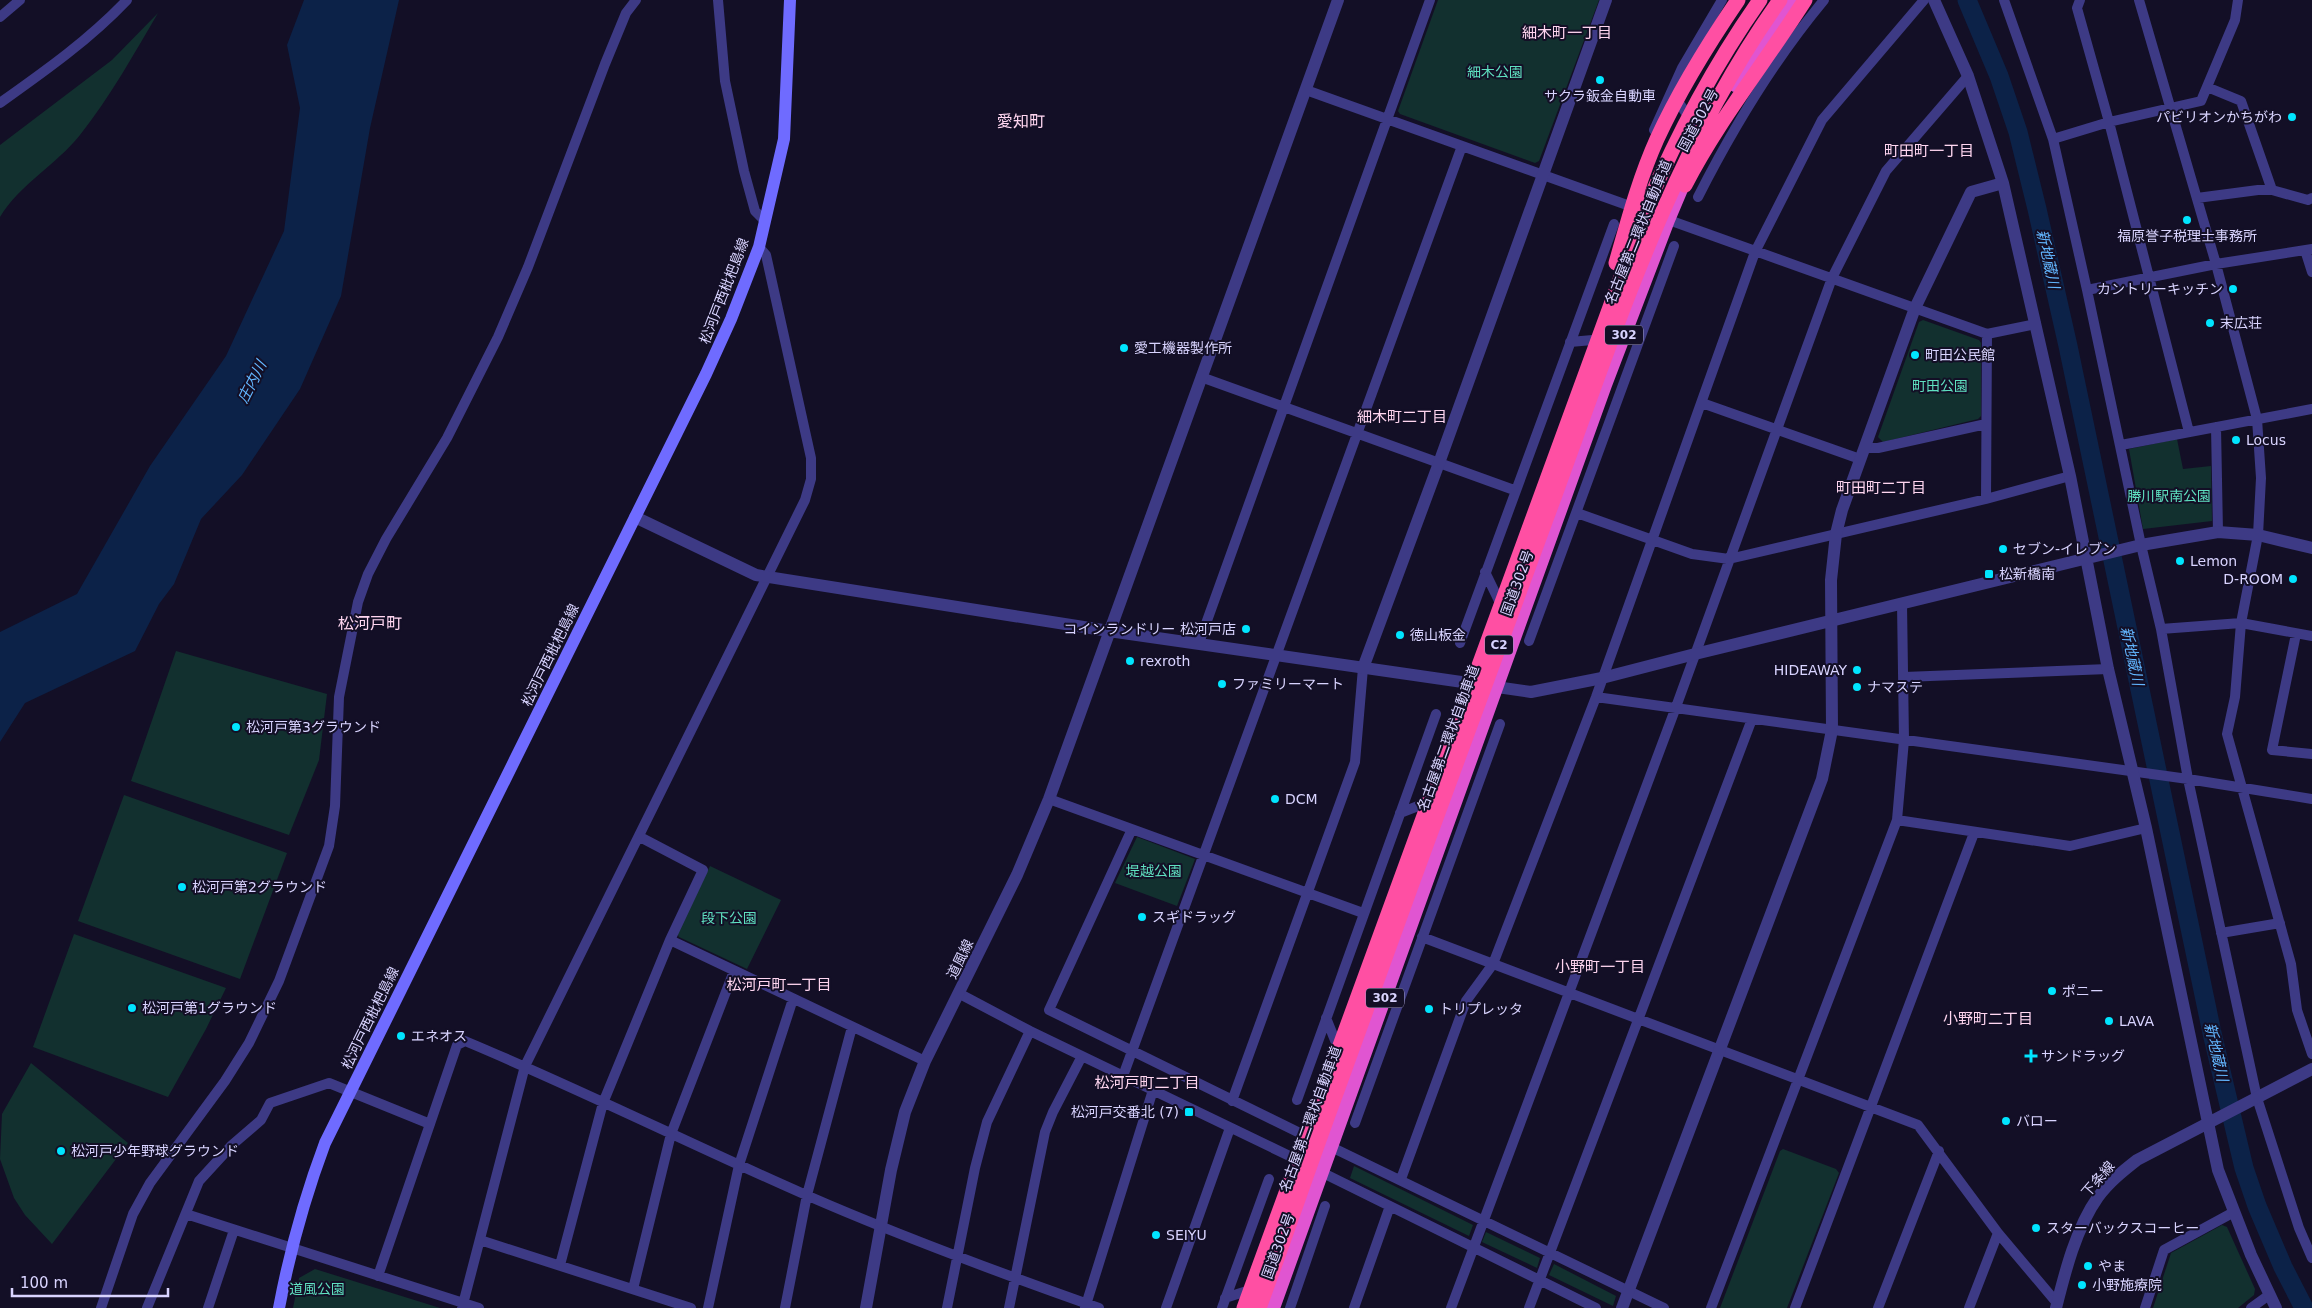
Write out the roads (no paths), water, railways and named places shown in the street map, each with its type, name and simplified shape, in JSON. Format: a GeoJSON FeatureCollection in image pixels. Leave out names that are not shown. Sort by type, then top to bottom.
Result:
{"type":"FeatureCollection","features":[{"type":"Feature","properties":{"kind":"highway"},"geometry":{"type":"LineString","coordinates":[[1596,361],[1633,201],[1656,140],[1706,50],[1738,0]]}},
{"type":"Feature","properties":{"kind":"highway","name":"名古屋第二環状自動車道"},"geometry":{"type":"LineString","coordinates":[[1259,1308],[1596,361],[1647,206],[1670,153],[1721,59],[1760,0]]}},
{"type":"Feature","properties":{"kind":"highway","name":"名古屋第二環状自動車道"},"geometry":{"type":"LineString","coordinates":[[1244,1308],[1596,361],[1688,155],[1735,68],[1780,0]]}},
{"type":"Feature","properties":{"kind":"highway","name":"国道302号"},"geometry":{"type":"LineString","coordinates":[[1273,1308],[1623,337],[1668,220],[1704,139],[1715,119],[1743,70],[1791,0]]}},
{"type":"Feature","properties":{"kind":"highway"},"geometry":{"type":"LineString","coordinates":[[1596,361],[1696,162],[1726,114],[1773,49],[1805,0]]}},
{"type":"Feature","properties":{"kind":"highway"},"geometry":{"type":"LineString","coordinates":[[1240,1308],[1265,1248]]}},
{"type":"Feature","properties":{"kind":"main road","name":"松河戸西枇杷島線"},"geometry":{"type":"LineString","coordinates":[[279,1308],[291,1247],[306,1192],[324,1143],[351,1092],[731,320],[758,247],[784,139],[790,0]]}},
{"type":"Feature","properties":{"kind":"street"},"geometry":{"type":"LineString","coordinates":[[0,17],[20,0]]}},
{"type":"Feature","properties":{"kind":"street"},"geometry":{"type":"LineString","coordinates":[[0,103],[67,56],[127,0]]}},
{"type":"Feature","properties":{"kind":"street"},"geometry":{"type":"LineString","coordinates":[[101,1308],[133,1214],[146,1190],[226,1082],[249,1044],[279,981],[329,846],[335,806],[339,697],[358,602],[368,574],[386,538],[447,438],[498,337],[528,267],[605,64],[626,13],[636,0]]}},
{"type":"Feature","properties":{"kind":"street"},"geometry":{"type":"LineString","coordinates":[[718,0],[725,81],[734,126],[755,210],[765,221]]}},
{"type":"Feature","properties":{"kind":"street","name":"道風線"},"geometry":{"type":"LineString","coordinates":[[866,1308],[890,1170],[905,1112],[925,1061],[960,994],[1017,875],[1049,799],[1338,0]]}},
{"type":"Feature","properties":{"kind":"street"},"geometry":{"type":"LineString","coordinates":[[1199,643],[1430,0]]}},
{"type":"Feature","properties":{"kind":"street"},"geometry":{"type":"LineString","coordinates":[[1232,1101],[1355,762],[1362,668],[1439,463],[1606,0]]}},
{"type":"Feature","properties":{"kind":"street"},"geometry":{"type":"LineString","coordinates":[[1635,176],[1682,68],[1721,1],[1743,0]]}},
{"type":"Feature","properties":{"kind":"street"},"geometry":{"type":"LineString","coordinates":[[1788,46],[1786,28],[1797,8],[1798,0]]}},
{"type":"Feature","properties":{"kind":"street"},"geometry":{"type":"LineString","coordinates":[[1698,198],[1741,118],[1788,46],[1824,0]]}},
{"type":"Feature","properties":{"kind":"street"},"geometry":{"type":"LineString","coordinates":[[1401,1180],[1466,1001],[1493,964],[1596,697],[1755,252],[1822,120],[1924,0]]}},
{"type":"Feature","properties":{"kind":"street"},"geometry":{"type":"LineString","coordinates":[[1934,0],[1968,76],[2003,183],[2070,476],[2108,669],[2137,772],[2146,828],[2213,1121],[2218,1170],[2234,1212],[2276,1308]]}},
{"type":"Feature","properties":{"kind":"street"},"geometry":{"type":"LineString","coordinates":[[2004,0],[2053,139],[2121,445],[2140,545],[2161,629],[2188,779],[2221,933],[2253,1100],[2298,1228],[2312,1258]]}},
{"type":"Feature","properties":{"kind":"street"},"geometry":{"type":"LineString","coordinates":[[2080,0],[2077,8],[2150,276],[2189,432]]}},
{"type":"Feature","properties":{"kind":"street"},"geometry":{"type":"LineString","coordinates":[[2139,0],[2216,264],[2257,419],[2261,478],[2258,535],[2241,623],[2235,697],[2228,734],[2291,964],[2297,1010],[2312,1054]]}},
{"type":"Feature","properties":{"kind":"street"},"geometry":{"type":"LineString","coordinates":[[2053,139],[2109,122],[2201,101],[2235,20],[2238,0]]}},
{"type":"Feature","properties":{"kind":"street"},"geometry":{"type":"LineString","coordinates":[[1451,1308],[1676,707],[1832,278],[1886,171],[1968,76]]}},
{"type":"Feature","properties":{"kind":"street"},"geometry":{"type":"LineString","coordinates":[[2207,87],[2241,101],[2272,190]]}},
{"type":"Feature","properties":{"kind":"street"},"geometry":{"type":"LineString","coordinates":[[1306,90],[1987,334],[2036,324]]}},
{"type":"Feature","properties":{"kind":"street"},"geometry":{"type":"LineString","coordinates":[[1671,91],[1704,139]]}},
{"type":"Feature","properties":{"kind":"street"},"geometry":{"type":"LineString","coordinates":[[1715,119],[1741,118]]}},
{"type":"Feature","properties":{"kind":"street"},"geometry":{"type":"LineString","coordinates":[[1123,1076],[1205,856],[1462,146]]}},
{"type":"Feature","properties":{"kind":"street"},"geometry":{"type":"LineString","coordinates":[[1622,1308],[1822,779],[1832,730],[1831,580],[1836,534],[1842,510],[1915,308],[1971,192],[2003,183]]}},
{"type":"Feature","properties":{"kind":"street"},"geometry":{"type":"LineString","coordinates":[[2197,198],[2258,190],[2272,190],[2308,200],[2312,198]]}},
{"type":"Feature","properties":{"kind":"street"},"geometry":{"type":"LineString","coordinates":[[1460,643],[1514,490],[1614,224]]}},
{"type":"Feature","properties":{"kind":"street"},"geometry":{"type":"LineString","coordinates":[[1529,641],[1674,246]]}},
{"type":"Feature","properties":{"kind":"street"},"geometry":{"type":"LineString","coordinates":[[462,1305],[525,1066],[640,837],[805,500],[811,478],[811,458],[766,256],[758,247]]}},
{"type":"Feature","properties":{"kind":"street"},"geometry":{"type":"LineString","coordinates":[[2087,290],[2150,276],[2290,251],[2309,250],[2312,272]]}},
{"type":"Feature","properties":{"kind":"street"},"geometry":{"type":"LineString","coordinates":[[1641,290],[1652,307]]}},
{"type":"Feature","properties":{"kind":"street"},"geometry":{"type":"LineString","coordinates":[[1986,499],[1987,334]]}},
{"type":"Feature","properties":{"kind":"street"},"geometry":{"type":"LineString","coordinates":[[1570,342],[1623,337]]}},
{"type":"Feature","properties":{"kind":"street"},"geometry":{"type":"LineString","coordinates":[[1201,377],[1514,490]]}},
{"type":"Feature","properties":{"kind":"street"},"geometry":{"type":"LineString","coordinates":[[1702,402],[1776,430],[1862,454],[1878,448],[1986,424]]}},
{"type":"Feature","properties":{"kind":"street"},"geometry":{"type":"LineString","coordinates":[[2121,445],[2257,419],[2312,411]]}},
{"type":"Feature","properties":{"kind":"street"},"geometry":{"type":"LineString","coordinates":[[2216,427],[2218,532]]}},
{"type":"Feature","properties":{"kind":"street"},"geometry":{"type":"LineString","coordinates":[[1577,513],[1692,554],[1729,559],[1986,499],[2070,476]]}},
{"type":"Feature","properties":{"kind":"street"},"geometry":{"type":"LineString","coordinates":[[635,517],[756,575],[1109,631],[1496,688],[1539,692],[2140,545],[2218,532],[2258,535],[2312,548]]}},
{"type":"Feature","properties":{"kind":"street"},"geometry":{"type":"LineString","coordinates":[[1485,572],[1516,635]]}},
{"type":"Feature","properties":{"kind":"street"},"geometry":{"type":"LineString","coordinates":[[1536,577],[1555,572]]}},
{"type":"Feature","properties":{"kind":"street"},"geometry":{"type":"LineString","coordinates":[[1711,1308],[1896,820],[1904,740],[1902,604]]}},
{"type":"Feature","properties":{"kind":"street"},"geometry":{"type":"LineString","coordinates":[[2161,629],[2241,623],[2312,636]]}},
{"type":"Feature","properties":{"kind":"street"},"geometry":{"type":"LineString","coordinates":[[2296,634],[2272,750],[2312,754]]}},
{"type":"Feature","properties":{"kind":"street"},"geometry":{"type":"LineString","coordinates":[[1904,677],[2108,669]]}},
{"type":"Feature","properties":{"kind":"street"},"geometry":{"type":"LineString","coordinates":[[1596,697],[2188,779],[2312,799]]}},
{"type":"Feature","properties":{"kind":"street"},"geometry":{"type":"LineString","coordinates":[[1297,1100],[1436,714]]}},
{"type":"Feature","properties":{"kind":"street"},"geometry":{"type":"LineString","coordinates":[[1529,1308],[1752,719]]}},
{"type":"Feature","properties":{"kind":"street"},"geometry":{"type":"LineString","coordinates":[[1355,1123],[1500,724]]}},
{"type":"Feature","properties":{"kind":"street"},"geometry":{"type":"LineString","coordinates":[[1474,750],[1481,774]]}},
{"type":"Feature","properties":{"kind":"street"},"geometry":{"type":"LineString","coordinates":[[1400,813],[1460,789]]}},
{"type":"Feature","properties":{"kind":"street"},"geometry":{"type":"LineString","coordinates":[[1049,799],[1363,913]]}},
{"type":"Feature","properties":{"kind":"street"},"geometry":{"type":"LineString","coordinates":[[1896,820],[2070,846],[2146,828]]}},
{"type":"Feature","properties":{"kind":"street"},"geometry":{"type":"LineString","coordinates":[[1132,829],[1049,1010],[1232,1101],[1401,1180],[1664,1308]]}},
{"type":"Feature","properties":{"kind":"street"},"geometry":{"type":"LineString","coordinates":[[1795,1308],[1974,833]]}},
{"type":"Feature","properties":{"kind":"street"},"geometry":{"type":"LineString","coordinates":[[560,1265],[603,1103],[670,940],[703,870],[640,837]]}},
{"type":"Feature","properties":{"kind":"street"},"geometry":{"type":"LineString","coordinates":[[2221,933],[2280,922]]}},
{"type":"Feature","properties":{"kind":"street"},"geometry":{"type":"LineString","coordinates":[[1422,938],[1720,1052],[1918,1125],[1998,1232],[2057,1306]]}},
{"type":"Feature","properties":{"kind":"street"},"geometry":{"type":"LineString","coordinates":[[670,940],[925,1061]]}},
{"type":"Feature","properties":{"kind":"street"},"geometry":{"type":"LineString","coordinates":[[633,1289],[671,1134],[734,971]]}},
{"type":"Feature","properties":{"kind":"street"},"geometry":{"type":"LineString","coordinates":[[960,994],[1082,1056],[1596,1308]]}},
{"type":"Feature","properties":{"kind":"street"},"geometry":{"type":"LineString","coordinates":[[708,1308],[739,1165],[793,999]]}},
{"type":"Feature","properties":{"kind":"street"},"geometry":{"type":"LineString","coordinates":[[1326,1018],[1353,1086]]}},
{"type":"Feature","properties":{"kind":"street"},"geometry":{"type":"LineString","coordinates":[[785,1308],[806,1196],[852,1027]]}},
{"type":"Feature","properties":{"kind":"street"},"geometry":{"type":"LineString","coordinates":[[947,1308],[987,1122],[1030,1030]]}},
{"type":"Feature","properties":{"kind":"street"},"geometry":{"type":"LineString","coordinates":[[1371,1037],[1388,1032]]}},
{"type":"Feature","properties":{"kind":"street"},"geometry":{"type":"LineString","coordinates":[[378,1276],[457,1045],[465,1041],[525,1066],[806,1196],[1086,1306],[1099,1308]]}},
{"type":"Feature","properties":{"kind":"street"},"geometry":{"type":"LineString","coordinates":[[1009,1308],[1045,1132],[1053,1112],[1082,1056]]}},
{"type":"Feature","properties":{"kind":"street"},"geometry":{"type":"LineString","coordinates":[[2253,1100],[2312,1069]]}},
{"type":"Feature","properties":{"kind":"street"},"geometry":{"type":"LineString","coordinates":[[147,1308],[199,1181],[232,1145],[261,1120],[270,1103],[329,1083],[430,1124]]}},
{"type":"Feature","properties":{"kind":"street"},"geometry":{"type":"LineString","coordinates":[[1086,1306],[1153,1090]]}},
{"type":"Feature","properties":{"kind":"street","name":"下条線"},"geometry":{"type":"LineString","coordinates":[[2057,1306],[2084,1223],[2098,1198],[2117,1175],[2137,1160],[2253,1100]]}},
{"type":"Feature","properties":{"kind":"street"},"geometry":{"type":"LineString","coordinates":[[1166,1308],[1230,1128]]}},
{"type":"Feature","properties":{"kind":"street"},"geometry":{"type":"LineString","coordinates":[[1878,1308],[1939,1152]]}},
{"type":"Feature","properties":{"kind":"street"},"geometry":{"type":"LineString","coordinates":[[1224,1303],[1269,1179]]}},
{"type":"Feature","properties":{"kind":"street"},"geometry":{"type":"LineString","coordinates":[[1290,1308],[1325,1206]]}},
{"type":"Feature","properties":{"kind":"street"},"geometry":{"type":"LineString","coordinates":[[1354,1308],[1390,1206]]}},
{"type":"Feature","properties":{"kind":"street"},"geometry":{"type":"LineString","coordinates":[[2145,1308],[2164,1250],[2234,1212]]}},
{"type":"Feature","properties":{"kind":"street"},"geometry":{"type":"LineString","coordinates":[[186,1214],[291,1247],[462,1305],[479,1308]]}},
{"type":"Feature","properties":{"kind":"street"},"geometry":{"type":"LineString","coordinates":[[208,1308],[234,1230]]}},
{"type":"Feature","properties":{"kind":"street"},"geometry":{"type":"LineString","coordinates":[[1969,1308],[1998,1232]]}},
{"type":"Feature","properties":{"kind":"street"},"geometry":{"type":"LineString","coordinates":[[480,1240],[633,1289],[663,1304],[691,1308]]}},
{"type":"Feature","properties":{"kind":"street"},"geometry":{"type":"LineString","coordinates":[[1224,1303],[1283,1279]]}},
{"type":"Feature","properties":{"kind":"street"},"geometry":{"type":"LineString","coordinates":[[2251,1308],[2269,1294]]}},
{"type":"Feature","properties":{"kind":"water","name":"庄内川"},"geometry":{"type":"Polygon","coordinates":[[[304,0],[399,0],[370,128],[341,296],[300,389],[242,475],[201,519],[174,584],[159,604],[135,651],[25,703],[0,742],[0,632],[77,594],[150,466],[226,356],[284,231],[300,108],[287,45],[304,0]]]}},
{"type":"Feature","properties":{"kind":"waterway","name":"新地蔵川"},"geometry":{"type":"LineString","coordinates":[[1967,0],[1999,76],[2018,132],[2037,209],[2068,346],[2212,1033],[2244,1168],[2257,1206],[2283,1267],[2304,1308]]}},
{"type":"Feature","properties":{"kind":"place","name":"サクラ鈑金自動車"},"geometry":{"type":"Point","coordinates":[1600,80]}},
{"type":"Feature","properties":{"kind":"place","name":"パビリオンかちがわ"},"geometry":{"type":"Point","coordinates":[2292,117]}},
{"type":"Feature","properties":{"kind":"place","name":"福原誉子税理士事務所"},"geometry":{"type":"Point","coordinates":[2187,220]}},
{"type":"Feature","properties":{"kind":"place","name":"カントリーキッチン"},"geometry":{"type":"Point","coordinates":[2233,289]}},
{"type":"Feature","properties":{"kind":"place","name":"末広荘"},"geometry":{"type":"Point","coordinates":[2210,323]}},
{"type":"Feature","properties":{"kind":"place","name":"愛工機器製作所"},"geometry":{"type":"Point","coordinates":[1124,348]}},
{"type":"Feature","properties":{"kind":"place","name":"町田公民館"},"geometry":{"type":"Point","coordinates":[1915,355]}},
{"type":"Feature","properties":{"kind":"place","name":"Locus"},"geometry":{"type":"Point","coordinates":[2236,440]}},
{"type":"Feature","properties":{"kind":"place","name":"セブン-イレブン"},"geometry":{"type":"Point","coordinates":[2003,549]}},
{"type":"Feature","properties":{"kind":"place","name":"Lemon"},"geometry":{"type":"Point","coordinates":[2180,561]}},
{"type":"Feature","properties":{"kind":"place","name":"松新橋南"},"geometry":{"type":"Point","coordinates":[1989,574]}},
{"type":"Feature","properties":{"kind":"place","name":"D-ROOM"},"geometry":{"type":"Point","coordinates":[2293,579]}},
{"type":"Feature","properties":{"kind":"place","name":"コインランドリー 松河戸店"},"geometry":{"type":"Point","coordinates":[1246,629]}},
{"type":"Feature","properties":{"kind":"place","name":"徳山板金"},"geometry":{"type":"Point","coordinates":[1400,635]}},
{"type":"Feature","properties":{"kind":"place","name":"rexroth"},"geometry":{"type":"Point","coordinates":[1130,661]}},
{"type":"Feature","properties":{"kind":"place","name":"HIDEAWAY"},"geometry":{"type":"Point","coordinates":[1857,670]}},
{"type":"Feature","properties":{"kind":"place","name":"ファミリーマート"},"geometry":{"type":"Point","coordinates":[1222,684]}},
{"type":"Feature","properties":{"kind":"place","name":"ナマステ"},"geometry":{"type":"Point","coordinates":[1857,687]}},
{"type":"Feature","properties":{"kind":"place","name":"松河戸第3グラウンド"},"geometry":{"type":"Point","coordinates":[236,727]}},
{"type":"Feature","properties":{"kind":"place","name":"DCM"},"geometry":{"type":"Point","coordinates":[1275,799]}},
{"type":"Feature","properties":{"kind":"place","name":"松河戸第2グラウンド"},"geometry":{"type":"Point","coordinates":[182,887]}},
{"type":"Feature","properties":{"kind":"place","name":"スギドラッグ"},"geometry":{"type":"Point","coordinates":[1142,917]}},
{"type":"Feature","properties":{"kind":"place","name":"ポニー"},"geometry":{"type":"Point","coordinates":[2052,991]}},
{"type":"Feature","properties":{"kind":"place","name":"松河戸第1グラウンド"},"geometry":{"type":"Point","coordinates":[132,1008]}},
{"type":"Feature","properties":{"kind":"place","name":"トリプレッタ"},"geometry":{"type":"Point","coordinates":[1429,1009]}},
{"type":"Feature","properties":{"kind":"place","name":"LAVA"},"geometry":{"type":"Point","coordinates":[2109,1021]}},
{"type":"Feature","properties":{"kind":"place","name":"エネオス"},"geometry":{"type":"Point","coordinates":[401,1036]}},
{"type":"Feature","properties":{"kind":"place","name":"サンドラッグ"},"geometry":{"type":"Point","coordinates":[2031,1056]}},
{"type":"Feature","properties":{"kind":"place","name":"松河戸交番北 (7)"},"geometry":{"type":"Point","coordinates":[1189,1112]}},
{"type":"Feature","properties":{"kind":"place","name":"バロー"},"geometry":{"type":"Point","coordinates":[2006,1121]}},
{"type":"Feature","properties":{"kind":"place","name":"松河戸少年野球グラウンド"},"geometry":{"type":"Point","coordinates":[61,1151]}},
{"type":"Feature","properties":{"kind":"place","name":"スターバックスコーヒー"},"geometry":{"type":"Point","coordinates":[2036,1228]}},
{"type":"Feature","properties":{"kind":"place","name":"SEIYU"},"geometry":{"type":"Point","coordinates":[1156,1235]}},
{"type":"Feature","properties":{"kind":"place","name":"やま"},"geometry":{"type":"Point","coordinates":[2088,1266]}},
{"type":"Feature","properties":{"kind":"place","name":"小野施療院"},"geometry":{"type":"Point","coordinates":[2082,1285]}},
{"type":"Feature","properties":{"kind":"district","name":"細木町一丁目"},"geometry":{"type":"Point","coordinates":[1567,33]}},
{"type":"Feature","properties":{"kind":"district","name":"愛知町"},"geometry":{"type":"Point","coordinates":[1021,121]}},
{"type":"Feature","properties":{"kind":"district","name":"町田町一丁目"},"geometry":{"type":"Point","coordinates":[1929,151]}},
{"type":"Feature","properties":{"kind":"district","name":"細木町二丁目"},"geometry":{"type":"Point","coordinates":[1402,417]}},
{"type":"Feature","properties":{"kind":"district","name":"町田町二丁目"},"geometry":{"type":"Point","coordinates":[1881,488]}},
{"type":"Feature","properties":{"kind":"district","name":"松河戸町"},"geometry":{"type":"Point","coordinates":[370,623]}},
{"type":"Feature","properties":{"kind":"district","name":"小野町一丁目"},"geometry":{"type":"Point","coordinates":[1600,967]}},
{"type":"Feature","properties":{"kind":"district","name":"松河戸町一丁目"},"geometry":{"type":"Point","coordinates":[779,985]}},
{"type":"Feature","properties":{"kind":"district","name":"小野町二丁目"},"geometry":{"type":"Point","coordinates":[1988,1019]}},
{"type":"Feature","properties":{"kind":"district","name":"松河戸町二丁目"},"geometry":{"type":"Point","coordinates":[1147,1083]}},
{"type":"Feature","properties":{"kind":"park label","name":"細木公園"},"geometry":{"type":"Point","coordinates":[1495,72]}},
{"type":"Feature","properties":{"kind":"park label","name":"町田公園"},"geometry":{"type":"Point","coordinates":[1940,386]}},
{"type":"Feature","properties":{"kind":"park label","name":"勝川駅南公園"},"geometry":{"type":"Point","coordinates":[2169,496]}},
{"type":"Feature","properties":{"kind":"park label","name":"堤越公園"},"geometry":{"type":"Point","coordinates":[1154,871]}},
{"type":"Feature","properties":{"kind":"park label","name":"段下公園"},"geometry":{"type":"Point","coordinates":[729,918]}},
{"type":"Feature","properties":{"kind":"park label","name":"道風公園"},"geometry":{"type":"Point","coordinates":[317,1289]}}]}
